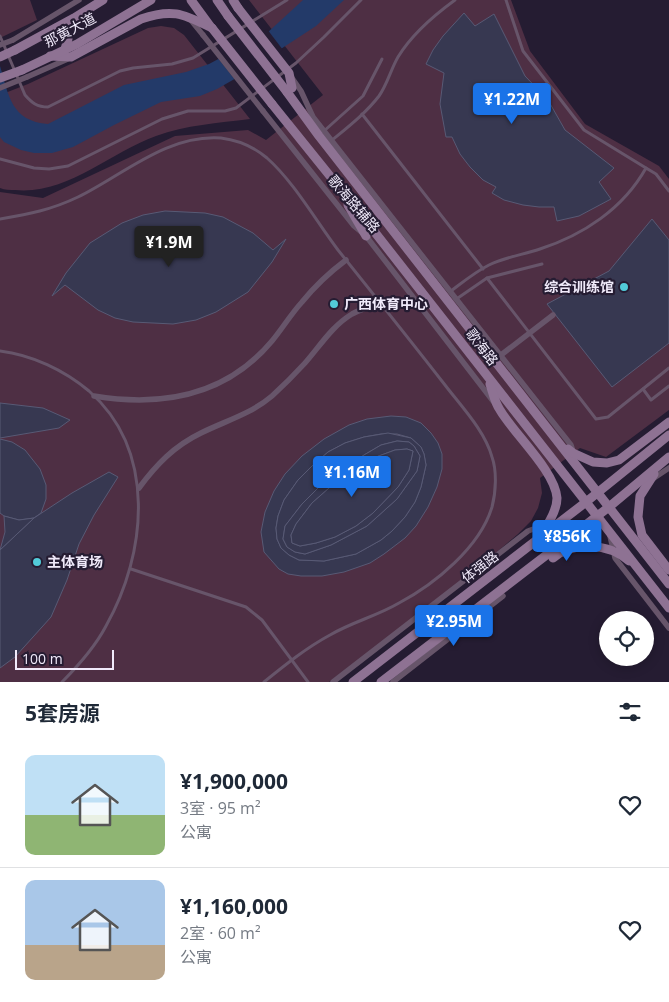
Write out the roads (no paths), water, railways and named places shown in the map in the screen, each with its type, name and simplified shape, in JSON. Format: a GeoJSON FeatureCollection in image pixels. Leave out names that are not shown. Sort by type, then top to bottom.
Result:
{"type":"FeatureCollection","features":[{"type":"Feature","properties":{"kind":"main road","name":"那黄大道"},"geometry":{"type":"LineString","coordinates":[[0,57],[56,28],[103,0]]}},
{"type":"Feature","properties":{"kind":"main road","name":"那黄大道"},"geometry":{"type":"LineString","coordinates":[[0,78],[24,73],[50,56],[151,0]]}},
{"type":"Feature","properties":{"kind":"main road","name":"歌海路"},"geometry":{"type":"LineString","coordinates":[[191,0],[360,212],[669,608]]}},
{"type":"Feature","properties":{"kind":"main road","name":"歌海路"},"geometry":{"type":"LineString","coordinates":[[217,0],[228,16],[292,88],[294,102],[322,133],[448,293],[577,466],[669,584]]}},
{"type":"Feature","properties":{"kind":"main road"},"geometry":{"type":"LineString","coordinates":[[235,4],[289,73],[292,88]]}},
{"type":"Feature","properties":{"kind":"main road"},"geometry":{"type":"LineString","coordinates":[[50,56],[71,57],[141,19],[154,14],[170,12],[188,17],[212,28]]}},
{"type":"Feature","properties":{"kind":"main road"},"geometry":{"type":"LineString","coordinates":[[56,28],[64,31],[68,39],[65,49]]}},
{"type":"Feature","properties":{"kind":"main road"},"geometry":{"type":"LineString","coordinates":[[337,185],[366,236]]}},
{"type":"Feature","properties":{"kind":"main road"},"geometry":{"type":"LineString","coordinates":[[488,377],[499,409],[552,480],[557,495],[557,504],[548,523],[535,542]]}},
{"type":"Feature","properties":{"kind":"main road"},"geometry":{"type":"LineString","coordinates":[[557,439],[574,453],[593,462],[607,463],[619,460],[669,422]]}},
{"type":"Feature","properties":{"kind":"main road","name":"体强路"},"geometry":{"type":"LineString","coordinates":[[353,682],[535,542],[669,435]]}},
{"type":"Feature","properties":{"kind":"main road"},"geometry":{"type":"LineString","coordinates":[[669,457],[665,466],[649,481],[640,496],[638,506],[638,517],[642,535],[669,570]]}},
{"type":"Feature","properties":{"kind":"main road"},"geometry":{"type":"LineString","coordinates":[[385,681],[633,487],[665,466]]}},
{"type":"Feature","properties":{"kind":"main road"},"geometry":{"type":"LineString","coordinates":[[482,605],[503,596],[560,552],[572,547],[593,547],[614,552],[626,558],[640,571]]}},
{"type":"Feature","properties":{"kind":"street"},"geometry":{"type":"LineString","coordinates":[[0,46],[79,0]]}},
{"type":"Feature","properties":{"kind":"street","name":"歌海路辅路"},"geometry":{"type":"LineString","coordinates":[[188,17],[354,226],[366,236],[499,409]]}},
{"type":"Feature","properties":{"kind":"street"},"geometry":{"type":"LineString","coordinates":[[0,88],[24,73],[71,57]]}},
{"type":"Feature","properties":{"kind":"street"},"geometry":{"type":"LineString","coordinates":[[292,88],[322,133]]}},
{"type":"Feature","properties":{"kind":"street"},"geometry":{"type":"LineString","coordinates":[[94,396],[140,401],[167,399],[188,395],[227,380],[271,343],[302,302],[346,260]]}},
{"type":"Feature","properties":{"kind":"street"},"geometry":{"type":"LineString","coordinates":[[454,302],[501,356],[571,445],[577,466]]}},
{"type":"Feature","properties":{"kind":"street"},"geometry":{"type":"LineString","coordinates":[[139,488],[164,457],[200,433],[250,412],[271,397],[305,363],[321,342],[336,327],[365,308],[381,303]]}},
{"type":"Feature","properties":{"kind":"street"},"geometry":{"type":"LineString","coordinates":[[501,356],[553,315]]}},
{"type":"Feature","properties":{"kind":"street"},"geometry":{"type":"LineString","coordinates":[[633,487],[649,481]]}},
{"type":"Feature","properties":{"kind":"street"},"geometry":{"type":"LineString","coordinates":[[332,682],[528,531],[568,516]]}},
{"type":"Feature","properties":{"kind":"street"},"geometry":{"type":"LineString","coordinates":[[609,531],[615,558],[669,628]]}},
{"type":"Feature","properties":{"kind":"street"},"geometry":{"type":"LineString","coordinates":[[385,681],[503,596]]}},
{"type":"Feature","properties":{"kind":"lane"},"geometry":{"type":"LineString","coordinates":[[0,36],[25,96],[31,103],[40,107],[48,107],[120,71],[172,64],[194,58],[287,0]]}},
{"type":"Feature","properties":{"kind":"lane"},"geometry":{"type":"LineString","coordinates":[[0,159],[34,168],[49,169],[68,166],[162,119],[188,111],[225,111],[236,108],[296,63],[361,0]]}},
{"type":"Feature","properties":{"kind":"lane"},"geometry":{"type":"LineString","coordinates":[[329,142],[362,114],[380,95],[398,56],[432,17],[455,0]]}},
{"type":"Feature","properties":{"kind":"lane"},"geometry":{"type":"LineString","coordinates":[[506,0],[523,51],[584,130],[656,174],[669,191]]}},
{"type":"Feature","properties":{"kind":"lane"},"geometry":{"type":"LineString","coordinates":[[322,133],[363,96],[382,59]]}},
{"type":"Feature","properties":{"kind":"lane"},"geometry":{"type":"LineString","coordinates":[[362,114],[483,269]]}},
{"type":"Feature","properties":{"kind":"lane"},"geometry":{"type":"LineString","coordinates":[[0,218],[39,212],[56,206],[186,140],[224,138],[251,147],[266,157],[282,173],[346,260],[481,434],[493,457],[496,483],[492,507],[482,528],[466,550],[449,568],[425,587],[398,604],[330,634],[264,682]]}},
{"type":"Feature","properties":{"kind":"lane"},"geometry":{"type":"LineString","coordinates":[[448,293],[483,269],[505,258],[568,239],[593,225],[620,202],[639,181],[646,168]]}},
{"type":"Feature","properties":{"kind":"lane"},"geometry":{"type":"LineString","coordinates":[[454,302],[487,278],[542,264]]}},
{"type":"Feature","properties":{"kind":"lane"},"geometry":{"type":"LineString","coordinates":[[487,278],[596,419],[608,417],[669,368]]}},
{"type":"Feature","properties":{"kind":"lane"},"geometry":{"type":"LineString","coordinates":[[0,351],[21,355],[46,365],[73,379],[94,396],[118,427],[135,466],[139,488],[137,528],[131,569],[106,627],[80,664],[62,682]]}},
{"type":"Feature","properties":{"kind":"lane"},"geometry":{"type":"LineString","coordinates":[[642,389],[650,400],[669,386]]}},
{"type":"Feature","properties":{"kind":"lane"},"geometry":{"type":"LineString","coordinates":[[131,569],[246,607],[262,620],[308,682]]}},
{"type":"Feature","properties":{"kind":"water"},"geometry":{"type":"Polygon","coordinates":[[[303,0],[344,0],[316,26],[217,89],[200,96],[161,102],[73,147],[52,153],[34,153],[21,150],[4,142],[0,137],[0,66],[9,97],[19,112],[26,118],[48,124],[124,85],[186,72],[209,64],[267,33],[303,0]]]}},
{"type":"Feature","properties":{"kind":"place","name":"综合训练馆"},"geometry":{"type":"Point","coordinates":[624,287]}},
{"type":"Feature","properties":{"kind":"place","name":"广西体育中心"},"geometry":{"type":"Point","coordinates":[334,304]}},
{"type":"Feature","properties":{"kind":"place","name":"主体育场"},"geometry":{"type":"Point","coordinates":[37,562]}}]}
